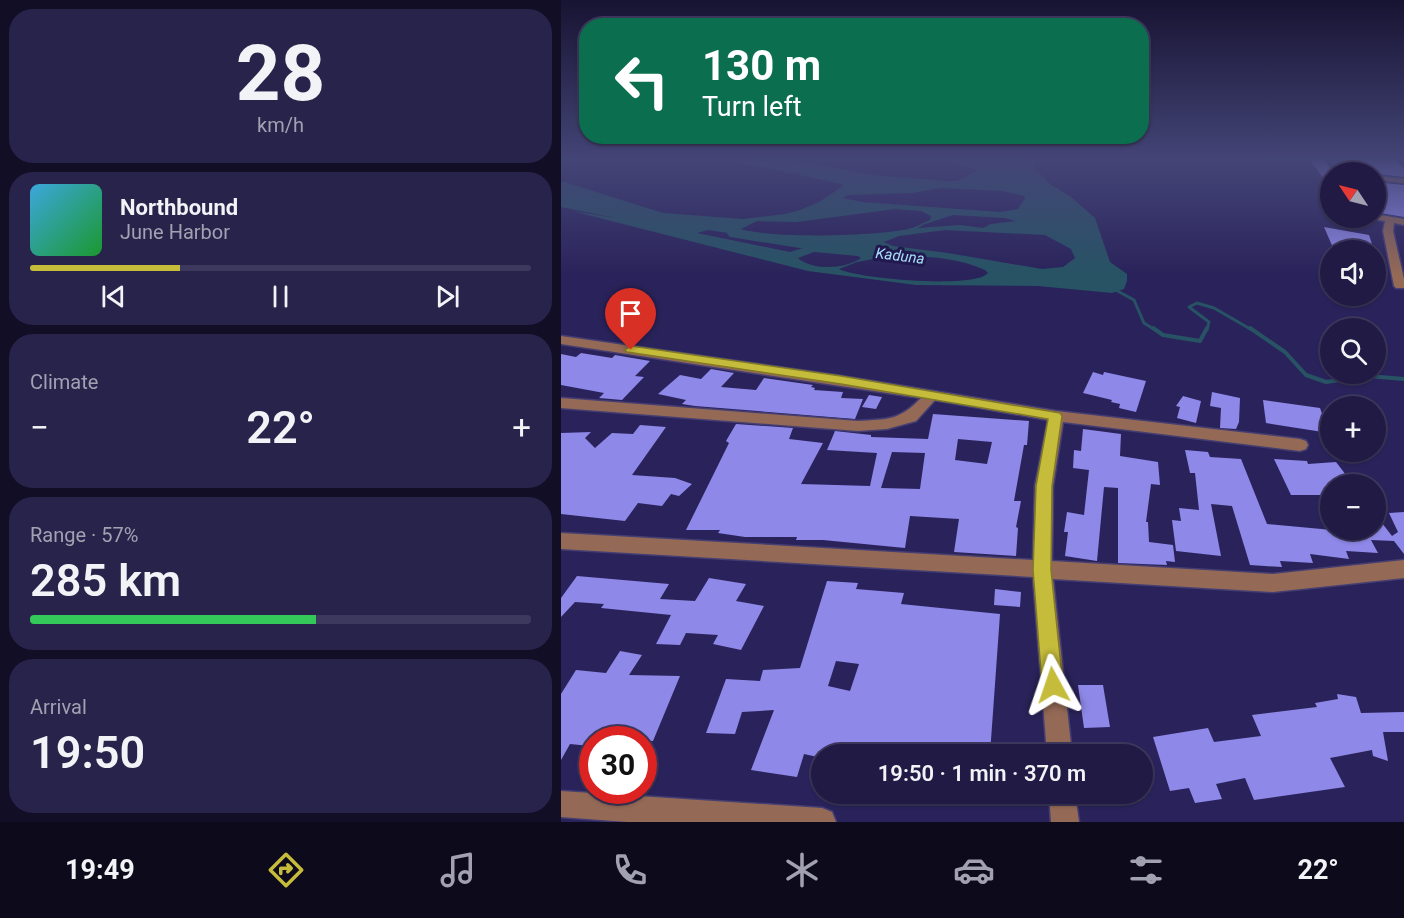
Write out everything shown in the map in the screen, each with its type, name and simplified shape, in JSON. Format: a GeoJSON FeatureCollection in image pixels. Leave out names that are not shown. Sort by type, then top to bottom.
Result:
{"type":"FeatureCollection","features":[{"type":"Feature","properties":{"kind":"street"},"geometry":{"type":"LineString","coordinates":[[1386,218],[1404,222]]}},
{"type":"Feature","properties":{"kind":"street"},"geometry":{"type":"LineString","coordinates":[[1390,219],[1388,231],[1400,286]]}},
{"type":"Feature","properties":{"kind":"street"},"geometry":{"type":"LineString","coordinates":[[561,340],[830,378],[1056,416],[1300,445]]}},
{"type":"Feature","properties":{"kind":"street"},"geometry":{"type":"LineString","coordinates":[[561,403],[858,426],[887,424],[911,417],[931,396]]}},
{"type":"Feature","properties":{"kind":"street"},"geometry":{"type":"LineString","coordinates":[[1056,416],[1044,486],[1042,570],[1058,744]]}},
{"type":"Feature","properties":{"kind":"street"},"geometry":{"type":"LineString","coordinates":[[561,542],[1273,583],[1404,569]]}},
{"type":"Feature","properties":{"kind":"street"},"geometry":{"type":"LineString","coordinates":[[561,804],[822,822]]}},
{"type":"Feature","properties":{"kind":"street"},"geometry":{"type":"LineString","coordinates":[[1063,804],[1065,822]]}},
{"type":"Feature","properties":{"kind":"water"},"geometry":{"type":"Polygon","coordinates":[[[561,197],[613,197],[663,213],[743,219],[785,214],[826,197],[843,197],[863,202],[1000,212],[1018,209],[1025,197],[1071,197],[1095,218],[1110,262],[1127,274],[1127,281],[1124,289],[1112,293],[1038,286],[916,285],[808,271],[572,211],[616,218],[561,207],[561,197]],[[895,209],[796,222],[757,221],[741,229],[798,235],[873,233],[911,228],[930,220],[931,216],[921,211],[895,209]],[[953,215],[918,228],[960,225],[983,228],[991,224],[1016,221],[1005,218],[953,215]],[[708,230],[697,233],[790,252],[803,248],[800,244],[708,230]],[[945,230],[899,236],[884,242],[893,246],[1042,269],[1063,267],[1075,258],[1071,249],[1045,235],[945,230]],[[814,252],[798,258],[812,265],[829,267],[855,262],[861,258],[814,252]],[[908,256],[883,257],[857,262],[839,269],[868,276],[916,281],[962,281],[979,278],[988,273],[974,265],[948,259],[908,256]]]}},
{"type":"Feature","properties":{"kind":"building"},"geometry":{"type":"Polygon","coordinates":[[[1386,197],[1404,197],[1404,217],[1386,214],[1386,197]]]}},
{"type":"Feature","properties":{"kind":"building"},"geometry":{"type":"Polygon","coordinates":[[[1324,228],[1369,235],[1371,240],[1330,240],[1324,228]]]}},
{"type":"Feature","properties":{"kind":"building"},"geometry":{"type":"Polygon","coordinates":[[[581,353],[612,358],[615,355],[650,361],[635,376],[644,377],[622,400],[599,398],[604,393],[561,385],[561,354],[576,357],[581,353]]]}},
{"type":"Feature","properties":{"kind":"building"},"geometry":{"type":"Polygon","coordinates":[[[711,369],[734,373],[721,387],[756,390],[764,378],[813,385],[811,387],[815,388],[814,390],[843,392],[841,398],[863,399],[855,419],[695,406],[682,404],[686,400],[658,394],[680,375],[701,379],[711,369]]]}},
{"type":"Feature","properties":{"kind":"building"},"geometry":{"type":"Polygon","coordinates":[[[1093,372],[1103,375],[1104,372],[1146,381],[1136,412],[1119,408],[1120,404],[1111,402],[1112,400],[1083,393],[1093,372]]]}},
{"type":"Feature","properties":{"kind":"building"},"geometry":{"type":"Polygon","coordinates":[[[1212,392],[1240,398],[1239,422],[1236,429],[1220,428],[1221,408],[1210,406],[1212,392]]]}},
{"type":"Feature","properties":{"kind":"building"},"geometry":{"type":"Polygon","coordinates":[[[869,395],[882,397],[876,409],[862,407],[869,395]]]}},
{"type":"Feature","properties":{"kind":"building"},"geometry":{"type":"Polygon","coordinates":[[[1183,396],[1201,401],[1196,423],[1177,418],[1180,407],[1176,406],[1183,396]]]}},
{"type":"Feature","properties":{"kind":"building"},"geometry":{"type":"Polygon","coordinates":[[[1263,400],[1320,408],[1320,432],[1266,423],[1263,400]]]}},
{"type":"Feature","properties":{"kind":"building"},"geometry":{"type":"Polygon","coordinates":[[[933,414],[1029,421],[1027,445],[1024,445],[1014,501],[1021,501],[1016,527],[1018,528],[1016,556],[954,552],[959,519],[910,516],[905,548],[823,540],[796,540],[797,537],[745,537],[718,533],[720,530],[686,530],[736,424],[793,428],[789,439],[823,443],[801,484],[870,486],[877,453],[827,450],[835,431],[871,435],[871,437],[928,439],[933,414]],[[958,439],[955,460],[987,464],[992,442],[958,439]],[[892,452],[881,488],[920,489],[925,453],[892,452]]]}},
{"type":"Feature","properties":{"kind":"building"},"geometry":{"type":"Polygon","coordinates":[[[640,425],[666,427],[632,475],[675,478],[692,484],[679,496],[671,494],[662,506],[638,503],[625,521],[561,514],[561,433],[591,432],[585,438],[595,448],[612,433],[633,434],[640,425]]]}},
{"type":"Feature","properties":{"kind":"building"},"geometry":{"type":"Polygon","coordinates":[[[1083,429],[1121,434],[1120,456],[1158,462],[1160,485],[1151,484],[1146,522],[1148,522],[1149,542],[1173,545],[1175,562],[1166,561],[1167,565],[1118,563],[1118,488],[1104,487],[1097,561],[1065,556],[1068,532],[1064,532],[1067,512],[1084,515],[1089,470],[1073,468],[1074,450],[1081,451],[1083,429]]]}},
{"type":"Feature","properties":{"kind":"building"},"geometry":{"type":"Polygon","coordinates":[[[1185,450],[1208,452],[1210,457],[1241,459],[1267,524],[1320,529],[1320,540],[1371,540],[1378,553],[1346,551],[1349,559],[1310,554],[1313,563],[1280,561],[1282,567],[1250,565],[1232,506],[1211,504],[1221,556],[1176,551],[1172,520],[1181,521],[1179,508],[1199,510],[1195,473],[1190,473],[1185,450]]]}},
{"type":"Feature","properties":{"kind":"building"},"geometry":{"type":"Polygon","coordinates":[[[1274,459],[1307,461],[1308,464],[1336,462],[1345,474],[1320,474],[1320,495],[1291,495],[1274,459]]]}},
{"type":"Feature","properties":{"kind":"building"},"geometry":{"type":"Polygon","coordinates":[[[1404,512],[1404,554],[1394,541],[1371,540],[1386,540],[1386,528],[1392,536],[1398,532],[1389,513],[1404,512]]]}},
{"type":"Feature","properties":{"kind":"building"},"geometry":{"type":"Polygon","coordinates":[[[577,576],[669,584],[660,599],[695,601],[709,578],[746,584],[736,601],[764,606],[741,650],[713,644],[718,635],[686,633],[680,645],[656,644],[671,615],[601,608],[604,604],[575,602],[561,617],[561,598],[577,576]]]}},
{"type":"Feature","properties":{"kind":"building"},"geometry":{"type":"Polygon","coordinates":[[[827,581],[858,583],[856,589],[904,593],[901,604],[1000,614],[991,744],[919,742],[919,744],[811,744],[811,756],[804,754],[797,777],[751,770],[774,710],[742,712],[735,734],[706,733],[726,679],[760,681],[763,670],[800,668],[827,581]],[[836,661],[828,686],[850,691],[859,664],[836,661]]]}},
{"type":"Feature","properties":{"kind":"building"},"geometry":{"type":"Polygon","coordinates":[[[995,589],[1021,592],[1020,607],[994,605],[995,589]]]}},
{"type":"Feature","properties":{"kind":"building"},"geometry":{"type":"Polygon","coordinates":[[[620,651],[642,655],[629,675],[680,676],[657,731],[657,726],[579,726],[579,745],[570,744],[561,760],[561,694],[576,670],[606,673],[620,651]]]}},
{"type":"Feature","properties":{"kind":"building"},"geometry":{"type":"Polygon","coordinates":[[[1078,685],[1103,685],[1110,727],[1084,728],[1078,685]]]}},
{"type":"Feature","properties":{"kind":"building"},"geometry":{"type":"Polygon","coordinates":[[[1337,694],[1356,697],[1361,713],[1404,712],[1404,732],[1383,732],[1388,761],[1373,756],[1372,750],[1330,758],[1345,787],[1254,800],[1245,778],[1216,784],[1222,799],[1195,803],[1189,788],[1170,791],[1153,737],[1208,728],[1214,742],[1261,736],[1252,715],[1317,707],[1315,703],[1338,699],[1337,694]]]}},
{"type":"Feature","properties":{"kind":"waterway","name":"Kaduna"},"geometry":{"type":"LineString","coordinates":[[735,234],[831,248]]}},
{"type":"Feature","properties":{"kind":"waterway"},"geometry":{"type":"LineString","coordinates":[[1114,289],[1134,300],[1144,323],[1155,330]]}},
{"type":"Feature","properties":{"kind":"waterway"},"geometry":{"type":"LineString","coordinates":[[1207,330],[1209,322],[1189,307],[1197,303],[1214,308],[1252,330]]}},
{"type":"Feature","properties":{"kind":"waterway"},"geometry":{"type":"LineString","coordinates":[[1153,328],[1163,335],[1200,341],[1207,328]]}},
{"type":"Feature","properties":{"kind":"waterway"},"geometry":{"type":"LineString","coordinates":[[1250,328],[1285,352],[1306,375],[1326,382],[1368,376],[1404,379]]}},
{"type":"Feature","properties":{"kind":"route"},"geometry":{"type":"LineString","coordinates":[[631,350],[841,380],[1056,416],[1044,486],[1042,570],[1053,685]]}}]}
